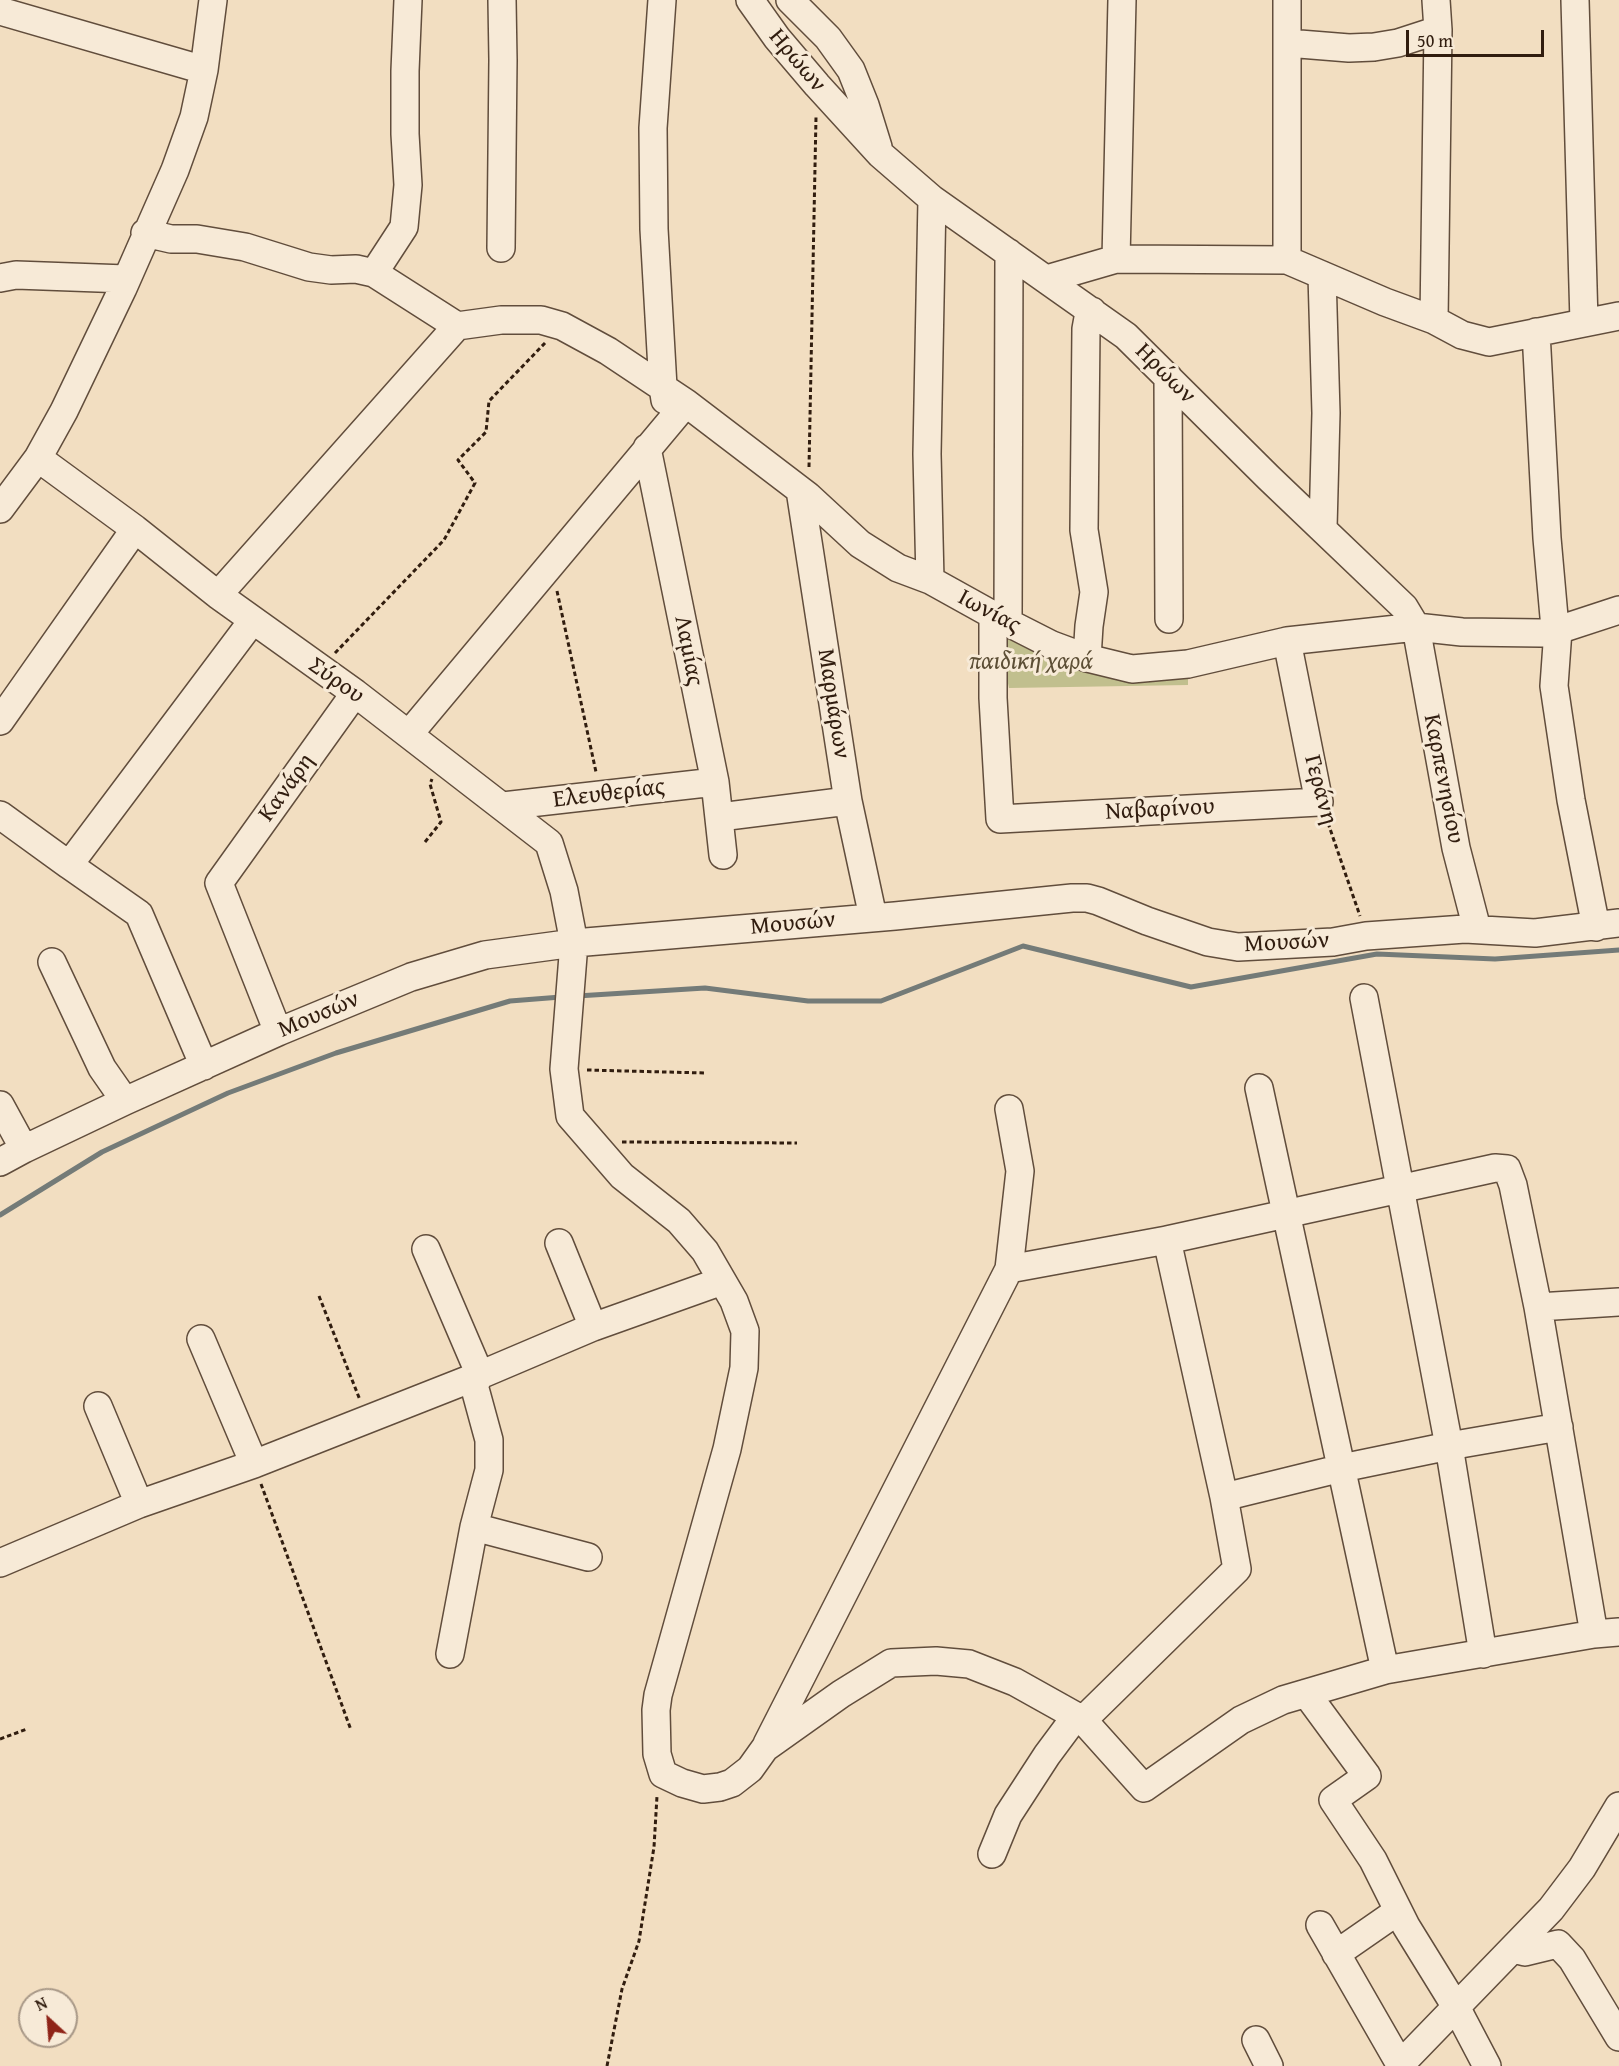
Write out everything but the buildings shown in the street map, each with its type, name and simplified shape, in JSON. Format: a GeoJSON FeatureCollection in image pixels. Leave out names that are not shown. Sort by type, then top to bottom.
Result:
{"type":"FeatureCollection","features":[{"type":"Feature","properties":{"kind":"street"},"geometry":{"type":"LineString","coordinates":[[0,509],[38,458],[64,411],[175,170],[190,127],[204,70],[213,0]]}},
{"type":"Feature","properties":{"kind":"street"},"geometry":{"type":"LineString","coordinates":[[374,273],[404,227],[408,185],[405,92],[408,0]]}},
{"type":"Feature","properties":{"kind":"street"},"geometry":{"type":"LineString","coordinates":[[501,248],[502,0]]}},
{"type":"Feature","properties":{"kind":"street"},"geometry":{"type":"LineString","coordinates":[[662,0],[653,128],[654,229],[663,387]]}},
{"type":"Feature","properties":{"kind":"street","name":"Ηρώων"},"geometry":{"type":"LineString","coordinates":[[750,0],[777,38],[880,154],[932,200],[1126,336],[1269,478],[1404,607],[1416,627]]}},
{"type":"Feature","properties":{"kind":"street"},"geometry":{"type":"LineString","coordinates":[[790,0],[828,38],[851,70],[865,105],[880,154]]}},
{"type":"Feature","properties":{"kind":"street"},"geometry":{"type":"LineString","coordinates":[[1116,259],[1122,0]]}},
{"type":"Feature","properties":{"kind":"street"},"geometry":{"type":"LineString","coordinates":[[1287,0],[1287,260]]}},
{"type":"Feature","properties":{"kind":"street"},"geometry":{"type":"LineString","coordinates":[[1434,320],[1438,30],[1436,0]]}},
{"type":"Feature","properties":{"kind":"street"},"geometry":{"type":"LineString","coordinates":[[1575,0],[1584,322]]}},
{"type":"Feature","properties":{"kind":"street"},"geometry":{"type":"LineString","coordinates":[[0,11],[204,70]]}},
{"type":"Feature","properties":{"kind":"street"},"geometry":{"type":"LineString","coordinates":[[1287,43],[1349,48],[1374,47],[1398,43],[1438,30]]}},
{"type":"Feature","properties":{"kind":"street"},"geometry":{"type":"LineString","coordinates":[[930,580],[927,454],[932,200]]}},
{"type":"Feature","properties":{"kind":"street"},"geometry":{"type":"LineString","coordinates":[[145,233],[171,239],[197,239],[245,247],[309,267],[331,270],[356,269],[374,273],[457,326],[218,595]]}},
{"type":"Feature","properties":{"kind":"street"},"geometry":{"type":"LineString","coordinates":[[1000,619],[1009,253]]}},
{"type":"Feature","properties":{"kind":"street"},"geometry":{"type":"LineString","coordinates":[[1047,279],[1116,259],[1287,260],[1385,302],[1434,320],[1461,335],[1490,342],[1619,317]]}},
{"type":"Feature","properties":{"kind":"street"},"geometry":{"type":"LineString","coordinates":[[0,279],[16,275],[126,279]]}},
{"type":"Feature","properties":{"kind":"street"},"geometry":{"type":"LineString","coordinates":[[1322,275],[1326,413],[1323,528]]}},
{"type":"Feature","properties":{"kind":"street"},"geometry":{"type":"LineString","coordinates":[[1087,658],[1094,592],[1084,530],[1086,329],[1092,311]]}},
{"type":"Feature","properties":{"kind":"street","name":"Ιωνίας"},"geometry":{"type":"LineString","coordinates":[[457,326],[501,320],[541,320],[562,326],[608,351],[663,387],[678,412],[804,493],[860,544],[898,568],[930,580],[1052,645],[1087,658],[1132,669],[1188,664],[1287,640],[1416,627]]}},
{"type":"Feature","properties":{"kind":"street"},"geometry":{"type":"LineString","coordinates":[[1536,332],[1547,538],[1554,617],[1558,630],[1554,686],[1571,800],[1607,925]]}},
{"type":"Feature","properties":{"kind":"street"},"geometry":{"type":"LineString","coordinates":[[1168,377],[1169,620]]}},
{"type":"Feature","properties":{"kind":"street"},"geometry":{"type":"LineString","coordinates":[[409,734],[678,412]]}},
{"type":"Feature","properties":{"kind":"street","name":"Λαμίας"},"geometry":{"type":"LineString","coordinates":[[647,448],[715,782],[723,855]]}},
{"type":"Feature","properties":{"kind":"street","name":"Σύρου"},"geometry":{"type":"LineString","coordinates":[[38,458],[135,529],[218,595],[355,693],[549,843],[564,891],[574,943],[564,1069],[570,1116],[622,1176],[679,1221],[705,1251],[740,1313],[745,1331],[744,1368],[727,1449],[658,1695],[657,1755],[663,1774]]}},
{"type":"Feature","properties":{"kind":"street","name":"Μαρμάρων"},"geometry":{"type":"LineString","coordinates":[[804,493],[848,801],[873,917]]}},
{"type":"Feature","properties":{"kind":"street"},"geometry":{"type":"LineString","coordinates":[[0,721],[135,529]]}},
{"type":"Feature","properties":{"kind":"street"},"geometry":{"type":"LineString","coordinates":[[1416,627],[1474,632],[1541,633],[1558,630],[1619,610]]}},
{"type":"Feature","properties":{"kind":"street","name":"Ναβαρίνου"},"geometry":{"type":"LineString","coordinates":[[1000,619],[993,698],[1000,819],[1319,802]]}},
{"type":"Feature","properties":{"kind":"street"},"geometry":{"type":"LineString","coordinates":[[69,865],[253,620]]}},
{"type":"Feature","properties":{"kind":"street","name":"Καρπενησίου"},"geometry":{"type":"LineString","coordinates":[[1416,627],[1456,848],[1477,929]]}},
{"type":"Feature","properties":{"kind":"street","name":"Γεράνη"},"geometry":{"type":"LineString","coordinates":[[1287,640],[1319,802]]}},
{"type":"Feature","properties":{"kind":"street","name":"Κανάρη"},"geometry":{"type":"LineString","coordinates":[[278,1032],[219,883],[355,693]]}},
{"type":"Feature","properties":{"kind":"street","name":"Ελευθερίας"},"geometry":{"type":"LineString","coordinates":[[503,806],[715,782]]}},
{"type":"Feature","properties":{"kind":"street"},"geometry":{"type":"LineString","coordinates":[[720,817],[848,801]]}},
{"type":"Feature","properties":{"kind":"street"},"geometry":{"type":"LineString","coordinates":[[0,815],[140,914],[204,1066]]}},
{"type":"Feature","properties":{"kind":"street","name":"Μουσών"},"geometry":{"type":"LineString","coordinates":[[0,1162],[125,1101],[278,1032],[422,974],[486,955],[574,943],[1079,898],[1098,901],[1208,942],[1238,947],[1333,942],[1366,936],[1477,929],[1535,933],[1607,925]]}},
{"type":"Feature","properties":{"kind":"street"},"geometry":{"type":"LineString","coordinates":[[52,962],[102,1068],[125,1101]]}},
{"type":"Feature","properties":{"kind":"street"},"geometry":{"type":"LineString","coordinates":[[1364,998],[1449,1446],[1483,1654]]}},
{"type":"Feature","properties":{"kind":"street"},"geometry":{"type":"LineString","coordinates":[[1258,1088],[1385,1670]]}},
{"type":"Feature","properties":{"kind":"street"},"geometry":{"type":"LineString","coordinates":[[0,1105],[24,1149]]}},
{"type":"Feature","properties":{"kind":"street"},"geometry":{"type":"LineString","coordinates":[[663,1774],[703,1789],[720,1787],[732,1783],[750,1769],[765,1748],[1009,1269],[1020,1171],[1010,1109]]}},
{"type":"Feature","properties":{"kind":"street"},"geometry":{"type":"LineString","coordinates":[[765,1748],[841,1694],[891,1663],[936,1661],[969,1664],[1015,1682],[1079,1718],[1144,1788],[1241,1720],[1284,1700],[1385,1670],[1607,1633],[1559,1427],[1538,1307],[1513,1185],[1507,1169],[1495,1168],[1167,1240],[1009,1269]]}},
{"type":"Feature","properties":{"kind":"street"},"geometry":{"type":"LineString","coordinates":[[992,1854],[1008,1815],[1047,1755],[1079,1718],[1237,1569],[1224,1497],[1167,1240]]}},
{"type":"Feature","properties":{"kind":"street"},"geometry":{"type":"LineString","coordinates":[[558,1243],[593,1328]]}},
{"type":"Feature","properties":{"kind":"street"},"geometry":{"type":"LineString","coordinates":[[426,1249],[480,1375]]}},
{"type":"Feature","properties":{"kind":"street"},"geometry":{"type":"LineString","coordinates":[[0,1563],[139,1504],[254,1464],[593,1328],[722,1281]]}},
{"type":"Feature","properties":{"kind":"street"},"geometry":{"type":"LineString","coordinates":[[1538,1307],[1619,1302]]}},
{"type":"Feature","properties":{"kind":"street"},"geometry":{"type":"LineString","coordinates":[[201,1339],[254,1464]]}},
{"type":"Feature","properties":{"kind":"street"},"geometry":{"type":"LineString","coordinates":[[450,1654],[474,1527],[489,1470],[489,1440],[474,1384],[480,1375]]}},
{"type":"Feature","properties":{"kind":"street"},"geometry":{"type":"LineString","coordinates":[[98,1406],[139,1504]]}},
{"type":"Feature","properties":{"kind":"street"},"geometry":{"type":"LineString","coordinates":[[1224,1497],[1342,1468],[1559,1427]]}},
{"type":"Feature","properties":{"kind":"street"},"geometry":{"type":"LineString","coordinates":[[474,1527],[588,1557]]}},
{"type":"Feature","properties":{"kind":"street"},"geometry":{"type":"LineString","coordinates":[[1306,1693],[1367,1776],[1333,1800],[1372,1860],[1398,1911],[1456,2007],[1487,2066]]}},
{"type":"Feature","properties":{"kind":"street"},"geometry":{"type":"LineString","coordinates":[[1320,1925],[1400,2066],[1551,1909],[1582,1868],[1619,1806]]}},
{"type":"Feature","properties":{"kind":"street"},"geometry":{"type":"LineString","coordinates":[[1336,1954],[1398,1911]]}},
{"type":"Feature","properties":{"kind":"street"},"geometry":{"type":"LineString","coordinates":[[1513,1950],[1526,1952],[1558,1944],[1572,1959],[1619,2037]]}},
{"type":"Feature","properties":{"kind":"street"},"geometry":{"type":"LineString","coordinates":[[1256,2040],[1269,2066]]}},
{"type":"Feature","properties":{"kind":"path"},"geometry":{"type":"LineString","coordinates":[[804,493],[817,85]]}},
{"type":"Feature","properties":{"kind":"path"},"geometry":{"type":"LineString","coordinates":[[319,669],[444,540],[475,483],[458,460],[486,432],[489,401],[562,326]]}},
{"type":"Feature","properties":{"kind":"path"},"geometry":{"type":"LineString","coordinates":[[552,565],[600,794]]}},
{"type":"Feature","properties":{"kind":"path"},"geometry":{"type":"LineString","coordinates":[[425,842],[441,822],[429,784],[440,758]]}},
{"type":"Feature","properties":{"kind":"path","name":"Γεράνη"},"geometry":{"type":"LineString","coordinates":[[1319,802],[1355,898],[1366,936]]}},
{"type":"Feature","properties":{"kind":"path"},"geometry":{"type":"LineString","coordinates":[[564,1069],[705,1073]]}},
{"type":"Feature","properties":{"kind":"path"},"geometry":{"type":"LineString","coordinates":[[592,1142],[797,1143]]}},
{"type":"Feature","properties":{"kind":"path"},"geometry":{"type":"LineString","coordinates":[[319,1296],[368,1419]]}},
{"type":"Feature","properties":{"kind":"path"},"geometry":{"type":"LineString","coordinates":[[254,1464],[351,1730]]}},
{"type":"Feature","properties":{"kind":"path"},"geometry":{"type":"LineString","coordinates":[[0,1739],[27,1729]]}},
{"type":"Feature","properties":{"kind":"path"},"geometry":{"type":"LineString","coordinates":[[606,2066],[622,1989],[639,1941],[654,1847],[655,1802],[663,1774]]}},
{"type":"Feature","properties":{"kind":"green space","name":"παιδική χαρά"},"geometry":{"type":"Polygon","coordinates":[[[993,615],[1052,645],[1188,664],[1188,685],[1009,688],[993,615]]]}},
{"type":"Feature","properties":{"kind":"waterway"},"geometry":{"type":"LineString","coordinates":[[577,996],[705,988],[808,1001],[881,1001],[1023,946],[1191,987],[1377,954],[1495,959],[1619,950]]}},
{"type":"Feature","properties":{"kind":"waterway"},"geometry":{"type":"LineString","coordinates":[[0,1215],[102,1152],[228,1093],[336,1053],[510,1001],[561,997]]}}]}
